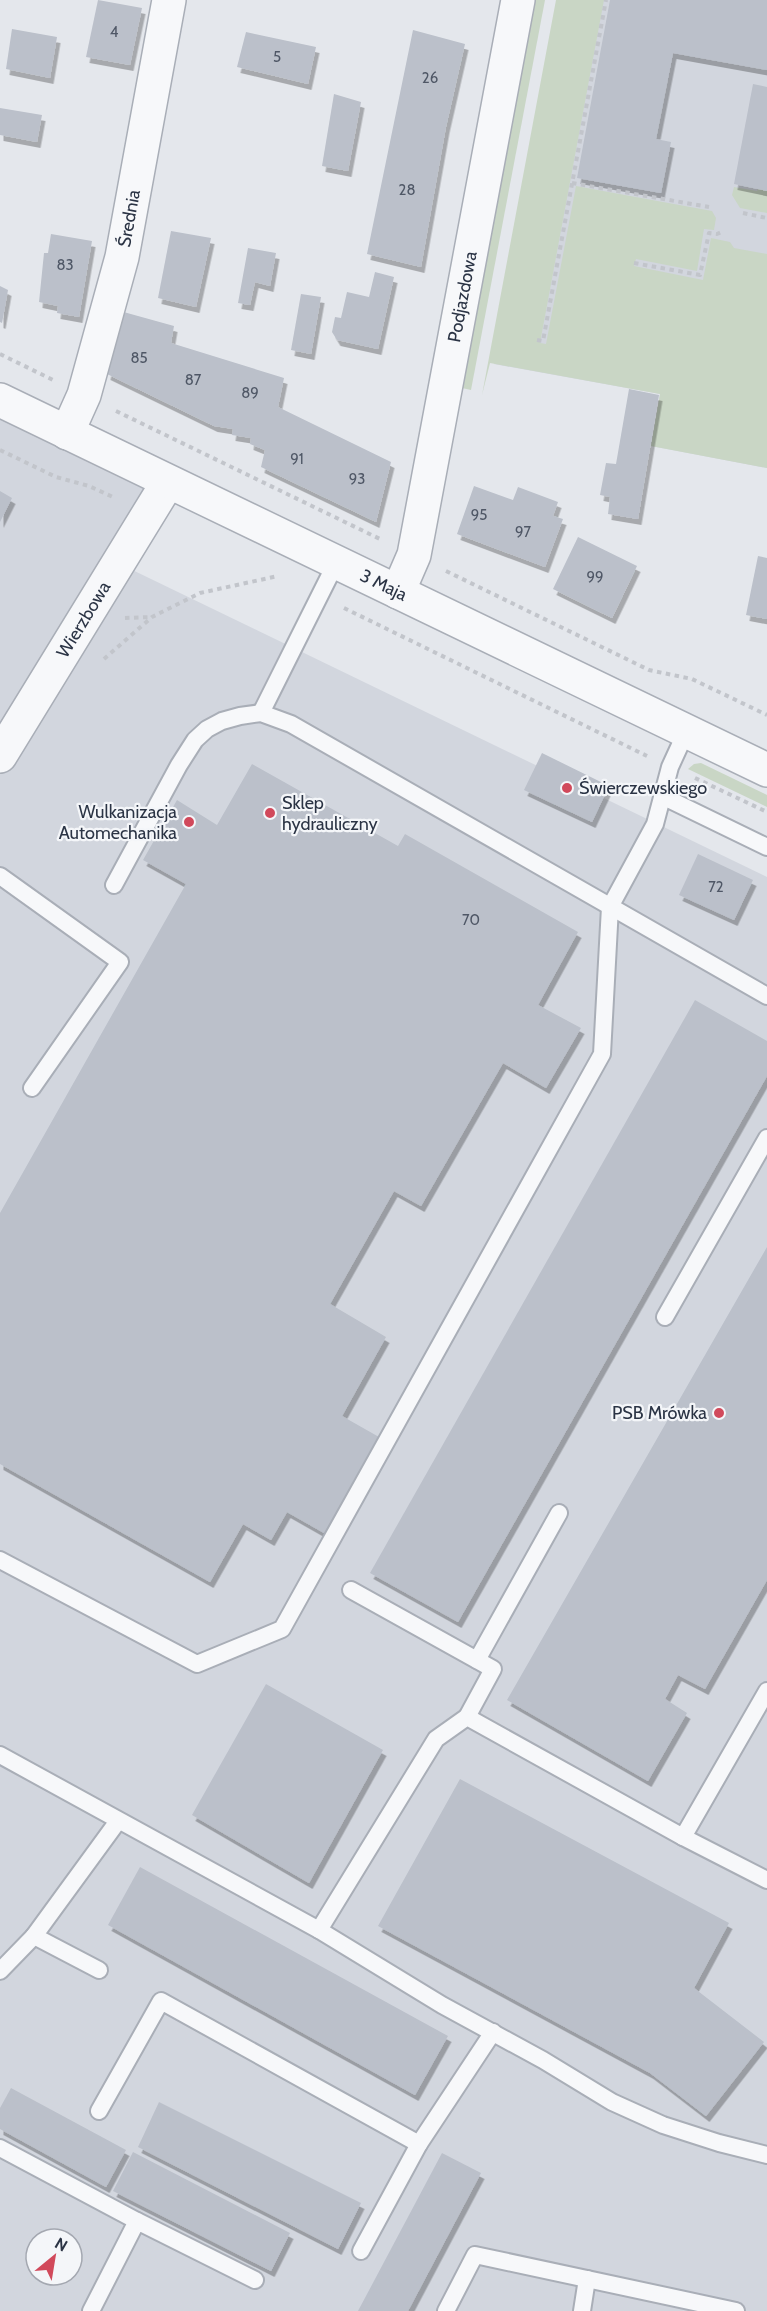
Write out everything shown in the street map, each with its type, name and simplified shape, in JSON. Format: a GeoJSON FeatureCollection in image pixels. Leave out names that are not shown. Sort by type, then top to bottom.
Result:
{"type":"FeatureCollection","features":[{"type":"Feature","properties":{"kind":"street","name":"Średnia"},"geometry":{"type":"LineString","coordinates":[[67,433],[84,395],[122,257],[169,0]]}},
{"type":"Feature","properties":{"kind":"street","name":"Podjazdowa"},"geometry":{"type":"LineString","coordinates":[[398,592],[414,555],[518,0]]}},
{"type":"Feature","properties":{"kind":"street","name":"3 Maja"},"geometry":{"type":"LineString","coordinates":[[0,400],[767,770]]}},
{"type":"Feature","properties":{"kind":"street","name":"Wierzbowa"},"geometry":{"type":"LineString","coordinates":[[0,756],[168,482]]}},
{"type":"Feature","properties":{"kind":"lane"},"geometry":{"type":"LineString","coordinates":[[261,713],[336,563]]}},
{"type":"Feature","properties":{"kind":"lane"},"geometry":{"type":"LineString","coordinates":[[114,885],[195,740],[207,729],[222,721],[261,713],[291,724],[767,996]]}},
{"type":"Feature","properties":{"kind":"lane"},"geometry":{"type":"LineString","coordinates":[[0,1560],[197,1664],[282,1629],[603,1054],[610,907],[655,824],[670,766],[686,732]]}},
{"type":"Feature","properties":{"kind":"lane"},"geometry":{"type":"LineString","coordinates":[[662,796],[767,847]]}},
{"type":"Feature","properties":{"kind":"lane"},"geometry":{"type":"LineString","coordinates":[[0,876],[120,962],[32,1088]]}},
{"type":"Feature","properties":{"kind":"lane"},"geometry":{"type":"LineString","coordinates":[[665,1317],[767,1138]]}},
{"type":"Feature","properties":{"kind":"lane"},"geometry":{"type":"LineString","coordinates":[[477,1660],[560,1513]]}},
{"type":"Feature","properties":{"kind":"lane"},"geometry":{"type":"LineString","coordinates":[[319,1930],[436,1739],[467,1717],[493,1669],[351,1590]]}},
{"type":"Feature","properties":{"kind":"lane"},"geometry":{"type":"LineString","coordinates":[[683,1837],[767,1691]]}},
{"type":"Feature","properties":{"kind":"lane"},"geometry":{"type":"LineString","coordinates":[[467,1717],[683,1837],[767,1880]]}},
{"type":"Feature","properties":{"kind":"lane"},"geometry":{"type":"LineString","coordinates":[[0,1755],[319,1930],[612,2102],[663,2125],[719,2143],[767,2154]]}},
{"type":"Feature","properties":{"kind":"lane"},"geometry":{"type":"LineString","coordinates":[[0,1971],[34,1936],[118,1821]]}},
{"type":"Feature","properties":{"kind":"lane"},"geometry":{"type":"LineString","coordinates":[[34,1936],[99,1970]]}},
{"type":"Feature","properties":{"kind":"lane"},"geometry":{"type":"LineString","coordinates":[[99,2111],[161,2001],[419,2144]]}},
{"type":"Feature","properties":{"kind":"lane"},"geometry":{"type":"LineString","coordinates":[[362,2251],[419,2144],[493,2032]]}},
{"type":"Feature","properties":{"kind":"lane"},"geometry":{"type":"LineString","coordinates":[[0,2148],[137,2221],[255,2280]]}},
{"type":"Feature","properties":{"kind":"lane"},"geometry":{"type":"LineString","coordinates":[[91,2311],[137,2221]]}},
{"type":"Feature","properties":{"kind":"lane"},"geometry":{"type":"LineString","coordinates":[[446,2311],[475,2255],[736,2311]]}},
{"type":"Feature","properties":{"kind":"lane"},"geometry":{"type":"LineString","coordinates":[[582,2311],[587,2279]]}},
{"type":"Feature","properties":{"kind":"path"},"geometry":{"type":"LineString","coordinates":[[537,339],[543,341],[606,0]]}},
{"type":"Feature","properties":{"kind":"path"},"geometry":{"type":"LineString","coordinates":[[572,183],[710,207]]}},
{"type":"Feature","properties":{"kind":"path"},"geometry":{"type":"LineString","coordinates":[[743,213],[767,218]]}},
{"type":"Feature","properties":{"kind":"path"},"geometry":{"type":"LineString","coordinates":[[634,263],[700,275],[708,233],[717,234],[724,231]]}},
{"type":"Feature","properties":{"kind":"path"},"geometry":{"type":"LineString","coordinates":[[0,354],[384,541]]}},
{"type":"Feature","properties":{"kind":"path"},"geometry":{"type":"LineString","coordinates":[[0,450],[56,477],[90,486],[149,514]]}},
{"type":"Feature","properties":{"kind":"path"},"geometry":{"type":"LineString","coordinates":[[443,569],[649,670],[692,679],[767,715]]}},
{"type":"Feature","properties":{"kind":"path"},"geometry":{"type":"LineString","coordinates":[[267,571],[767,812]]}},
{"type":"Feature","properties":{"kind":"path"},"geometry":{"type":"LineString","coordinates":[[99,662],[152,617],[200,592],[278,576]]}},
{"type":"Feature","properties":{"kind":"shaded area"},"geometry":{"type":"Polygon","coordinates":[[[560,0],[767,0],[767,468],[651,446],[660,394],[494,364],[560,0]]]}},
{"type":"Feature","properties":{"kind":"shaded area"},"geometry":{"type":"Polygon","coordinates":[[[0,405],[167,486],[120,564],[767,877],[767,2311],[0,2311],[0,405]]]}},
{"type":"Feature","properties":{"kind":"green space"},"geometry":{"type":"Polygon","coordinates":[[[535,0],[545,0],[471,390],[462,388],[535,0]]]}},
{"type":"Feature","properties":{"kind":"green space"},"geometry":{"type":"Polygon","coordinates":[[[556,0],[604,0],[540,343],[546,344],[576,186],[712,211],[716,218],[714,230],[704,229],[697,271],[636,259],[634,266],[703,280],[711,238],[730,242],[734,248],[767,254],[767,468],[651,446],[660,394],[490,363],[482,395],[556,0]]]}},
{"type":"Feature","properties":{"kind":"green space"},"geometry":{"type":"Polygon","coordinates":[[[734,187],[767,191],[767,213],[740,208],[732,195],[734,187]]]}},
{"type":"Feature","properties":{"kind":"green space"},"geometry":{"type":"Polygon","coordinates":[[[701,763],[767,795],[767,807],[688,769],[694,764],[701,763]]]}},
{"type":"Feature","properties":{"kind":"building"},"geometry":{"type":"Polygon","coordinates":[[[98,0],[142,8],[130,65],[86,57],[98,0]]]}},
{"type":"Feature","properties":{"kind":"building"},"geometry":{"type":"Polygon","coordinates":[[[610,0],[767,0],[767,70],[673,53],[656,139],[671,142],[661,193],[577,178],[610,0]]]}},
{"type":"Feature","properties":{"kind":"building"},"geometry":{"type":"Polygon","coordinates":[[[12,29],[57,37],[50,78],[6,69],[12,29]]]}},
{"type":"Feature","properties":{"kind":"building"},"geometry":{"type":"Polygon","coordinates":[[[413,30],[465,44],[446,127],[421,267],[367,254],[413,30]]]}},
{"type":"Feature","properties":{"kind":"building"},"geometry":{"type":"Polygon","coordinates":[[[246,32],[316,47],[308,84],[237,67],[246,32]]]}},
{"type":"Feature","properties":{"kind":"building"},"geometry":{"type":"Polygon","coordinates":[[[753,84],[767,87],[767,191],[734,184],[753,84]]]}},
{"type":"Feature","properties":{"kind":"building"},"geometry":{"type":"Polygon","coordinates":[[[334,94],[361,102],[348,171],[322,166],[334,94]]]}},
{"type":"Feature","properties":{"kind":"building"},"geometry":{"type":"Polygon","coordinates":[[[0,108],[42,115],[37,142],[0,135],[0,108]]]}},
{"type":"Feature","properties":{"kind":"building"},"geometry":{"type":"Polygon","coordinates":[[[171,231],[211,238],[196,307],[158,298],[171,231]]]}},
{"type":"Feature","properties":{"kind":"building"},"geometry":{"type":"Polygon","coordinates":[[[51,234],[92,241],[79,317],[57,313],[58,306],[39,302],[44,253],[48,253],[51,234]]]}},
{"type":"Feature","properties":{"kind":"building"},"geometry":{"type":"Polygon","coordinates":[[[248,248],[276,253],[270,286],[255,282],[250,305],[238,303],[248,248]]]}},
{"type":"Feature","properties":{"kind":"building"},"geometry":{"type":"Polygon","coordinates":[[[375,272],[394,277],[378,349],[337,340],[332,332],[335,317],[341,318],[347,292],[369,297],[375,272]]]}},
{"type":"Feature","properties":{"kind":"building"},"geometry":{"type":"Polygon","coordinates":[[[0,286],[8,290],[2,323],[0,322],[0,286]]]}},
{"type":"Feature","properties":{"kind":"building"},"geometry":{"type":"Polygon","coordinates":[[[301,294],[321,297],[311,354],[291,350],[301,294]]]}},
{"type":"Feature","properties":{"kind":"building"},"geometry":{"type":"Polygon","coordinates":[[[120,311],[174,326],[171,343],[284,378],[278,407],[391,462],[376,522],[261,467],[265,450],[250,444],[251,438],[232,435],[233,429],[214,426],[107,374],[120,311]]]}},
{"type":"Feature","properties":{"kind":"building"},"geometry":{"type":"Polygon","coordinates":[[[629,389],[659,395],[638,519],[608,514],[610,497],[600,495],[606,463],[616,464],[629,389]]]}},
{"type":"Feature","properties":{"kind":"building"},"geometry":{"type":"Polygon","coordinates":[[[474,486],[513,500],[518,487],[558,502],[553,516],[563,519],[545,567],[457,534],[474,486]]]}},
{"type":"Feature","properties":{"kind":"building"},"geometry":{"type":"Polygon","coordinates":[[[0,491],[12,498],[0,522],[0,491]]]}},
{"type":"Feature","properties":{"kind":"building"},"geometry":{"type":"Polygon","coordinates":[[[578,537],[637,566],[612,618],[553,589],[578,537]]]}},
{"type":"Feature","properties":{"kind":"building"},"geometry":{"type":"Polygon","coordinates":[[[758,556],[767,558],[767,619],[746,615],[758,556]]]}},
{"type":"Feature","properties":{"kind":"building","name":"Świerczewskiego"},"geometry":{"type":"Polygon","coordinates":[[[542,753],[609,786],[592,822],[524,790],[542,753]]]}},
{"type":"Feature","properties":{"kind":"building"},"geometry":{"type":"Polygon","coordinates":[[[252,764],[398,846],[405,834],[578,932],[538,1005],[581,1028],[546,1088],[503,1063],[421,1206],[394,1191],[330,1304],[386,1337],[342,1416],[379,1437],[324,1533],[287,1512],[271,1540],[243,1524],[210,1582],[0,1464],[0,1213],[186,884],[143,860],[177,800],[217,825],[252,764]]]}},
{"type":"Feature","properties":{"kind":"building"},"geometry":{"type":"Polygon","coordinates":[[[698,854],[753,880],[734,920],[679,895],[698,854]]]}},
{"type":"Feature","properties":{"kind":"building"},"geometry":{"type":"Polygon","coordinates":[[[695,1000],[767,1041],[767,1076],[458,1622],[370,1573],[695,1000]]]}},
{"type":"Feature","properties":{"kind":"building","name":"PSB Mrówka"},"geometry":{"type":"Polygon","coordinates":[[[767,1247],[767,1580],[705,1689],[678,1675],[665,1699],[687,1713],[648,1781],[507,1700],[767,1247]]]}},
{"type":"Feature","properties":{"kind":"building"},"geometry":{"type":"Polygon","coordinates":[[[266,1684],[383,1750],[309,1883],[192,1815],[266,1684]]]}},
{"type":"Feature","properties":{"kind":"building"},"geometry":{"type":"Polygon","coordinates":[[[460,1779],[729,1923],[694,1988],[764,2042],[706,2116],[650,2073],[378,1926],[460,1779]]]}},
{"type":"Feature","properties":{"kind":"building"},"geometry":{"type":"Polygon","coordinates":[[[140,1867],[448,2036],[415,2095],[108,1925],[140,1867]]]}},
{"type":"Feature","properties":{"kind":"building"},"geometry":{"type":"Polygon","coordinates":[[[11,2088],[126,2150],[106,2187],[0,2129],[0,2108],[11,2088]]]}},
{"type":"Feature","properties":{"kind":"building"},"geometry":{"type":"Polygon","coordinates":[[[159,2102],[361,2203],[338,2249],[138,2147],[159,2102]]]}},
{"type":"Feature","properties":{"kind":"building"},"geometry":{"type":"Polygon","coordinates":[[[133,2152],[290,2233],[271,2271],[113,2191],[133,2152]]]}},
{"type":"Feature","properties":{"kind":"building"},"geometry":{"type":"Polygon","coordinates":[[[442,2153],[481,2173],[408,2311],[358,2311],[442,2153]]]}},
{"type":"Feature","properties":{"kind":"place","name":"Świerczewskiego"},"geometry":{"type":"Point","coordinates":[567,788]}},
{"type":"Feature","properties":{"kind":"place","name":"Sklep hydrauliczny"},"geometry":{"type":"Point","coordinates":[270,813]}},
{"type":"Feature","properties":{"kind":"place","name":"Wulkanizacja Automechanika"},"geometry":{"type":"Point","coordinates":[189,822]}},
{"type":"Feature","properties":{"kind":"place","name":"PSB Mrówka"},"geometry":{"type":"Point","coordinates":[719,1413]}}]}
